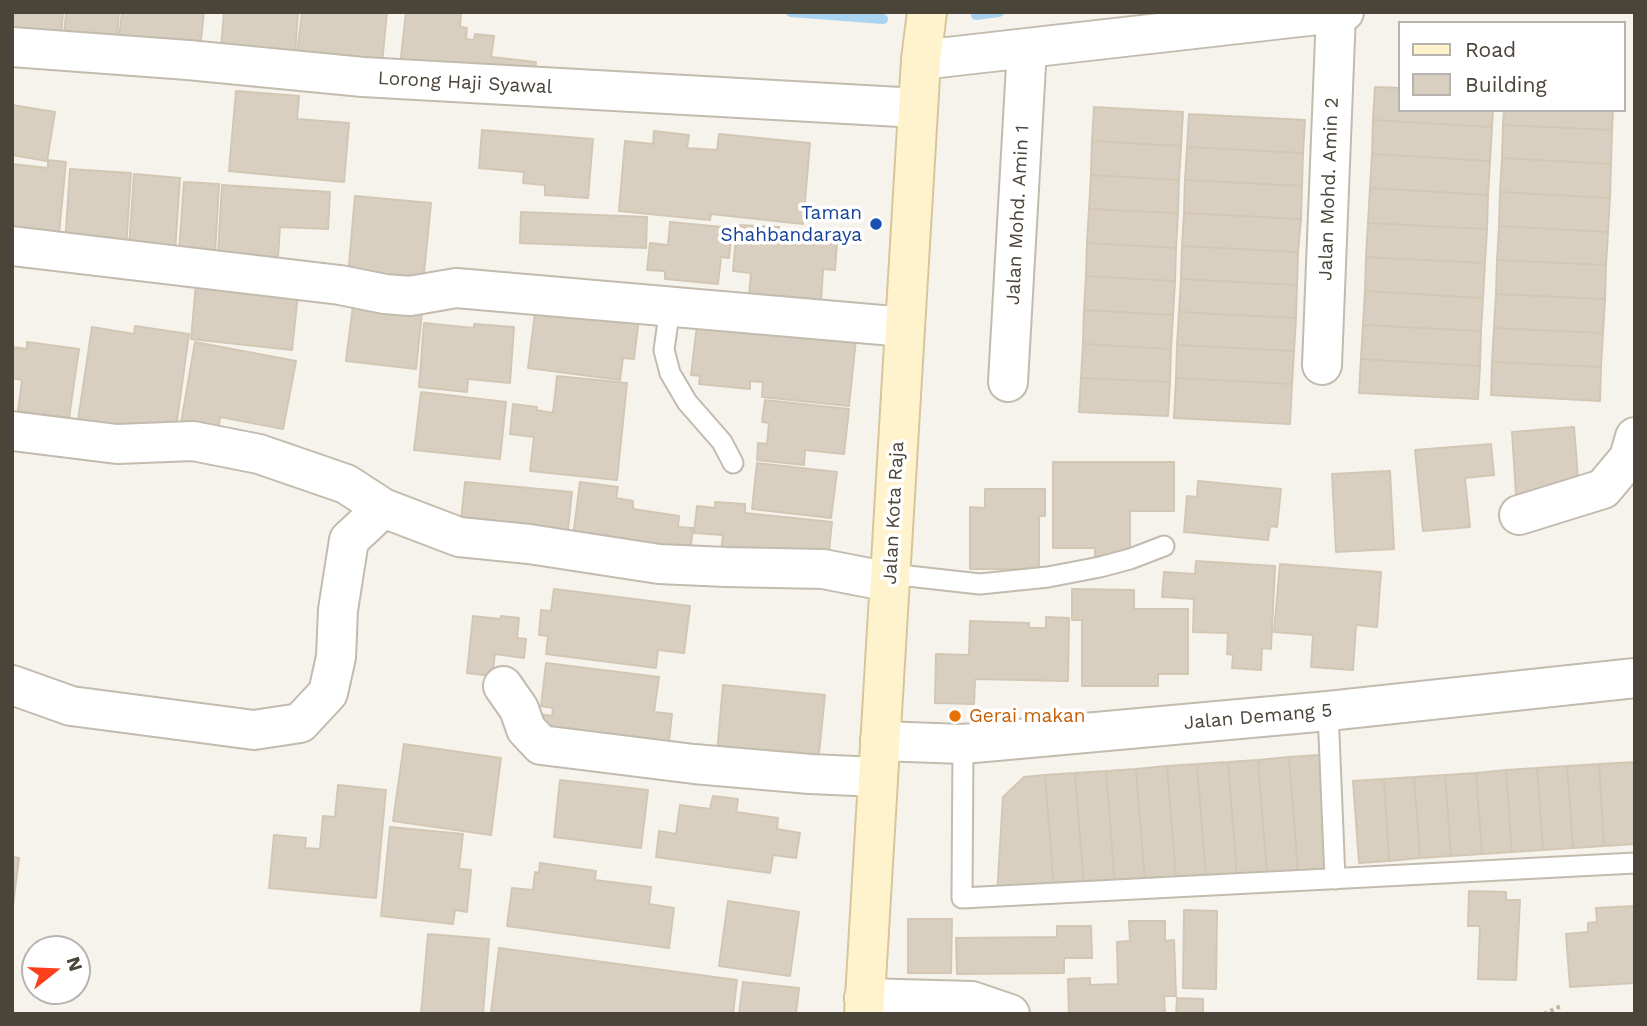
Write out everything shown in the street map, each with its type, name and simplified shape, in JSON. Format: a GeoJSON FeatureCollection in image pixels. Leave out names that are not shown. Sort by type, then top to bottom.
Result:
{"type":"FeatureCollection","features":[{"type":"Feature","properties":{"kind":"main road","name":"Jalan Kota Raja"},"geometry":{"type":"LineString","coordinates":[[864,1006],[921,60],[927,12]]}},
{"type":"Feature","properties":{"kind":"street"},"geometry":{"type":"LineString","coordinates":[[921,60],[1344,12]]}},
{"type":"Feature","properties":{"kind":"street","name":"Jalan Mohd. Amin 2"},"geometry":{"type":"LineString","coordinates":[[1322,365],[1336,13]]}},
{"type":"Feature","properties":{"kind":"street","name":"Lorong Haji Syawal"},"geometry":{"type":"LineString","coordinates":[[12,47],[363,77],[918,108]]}},
{"type":"Feature","properties":{"kind":"street","name":"Jalan Mohd. Amin 1"},"geometry":{"type":"LineString","coordinates":[[1008,382],[1027,48]]}},
{"type":"Feature","properties":{"kind":"street"},"geometry":{"type":"LineString","coordinates":[[12,246],[340,285],[385,295],[410,296],[456,288],[905,327]]}},
{"type":"Feature","properties":{"kind":"street"},"geometry":{"type":"LineString","coordinates":[[12,431],[117,444],[193,441],[259,454],[346,484],[383,508],[459,537],[530,544],[659,564],[823,569],[890,578]]}},
{"type":"Feature","properties":{"kind":"street"},"geometry":{"type":"LineString","coordinates":[[1519,514],[1603,489],[1629,458],[1635,437]]}},
{"type":"Feature","properties":{"kind":"street"},"geometry":{"type":"LineString","coordinates":[[12,685],[71,706],[254,730],[300,723],[328,693],[337,657],[338,610],[349,540],[383,508]]}},
{"type":"Feature","properties":{"kind":"street","name":"Jalan Demang 5"},"geometry":{"type":"LineString","coordinates":[[503,686],[519,709],[526,729],[541,745],[694,764],[810,774],[964,744],[1328,711],[1635,678]]}},
{"type":"Feature","properties":{"kind":"street"},"geometry":{"type":"LineString","coordinates":[[864,1006],[972,1001],[1010,1014]]}},
{"type":"Feature","properties":{"kind":"lane"},"geometry":{"type":"LineString","coordinates":[[670,307],[664,349],[670,373],[687,402],[722,442],[733,463]]}},
{"type":"Feature","properties":{"kind":"lane"},"geometry":{"type":"LineString","coordinates":[[890,578],[980,584],[1034,579],[1100,567],[1164,546]]}},
{"type":"Feature","properties":{"kind":"lane"},"geometry":{"type":"LineString","coordinates":[[1328,711],[1335,879]]}},
{"type":"Feature","properties":{"kind":"lane"},"geometry":{"type":"LineString","coordinates":[[964,744],[962,898],[1635,863]]}},
{"type":"Feature","properties":{"kind":"path"},"geometry":{"type":"LineString","coordinates":[[1544,1014],[1561,1006]]}},
{"type":"Feature","properties":{"kind":"building"},"geometry":{"type":"Polygon","coordinates":[[[12,12],[63,12],[61,38],[12,35],[12,12]]]}},
{"type":"Feature","properties":{"kind":"building"},"geometry":{"type":"Polygon","coordinates":[[[66,12],[119,12],[117,40],[64,36],[66,12]]]}},
{"type":"Feature","properties":{"kind":"building"},"geometry":{"type":"Polygon","coordinates":[[[122,12],[204,12],[200,49],[119,38],[122,12]]]}},
{"type":"Feature","properties":{"kind":"building"},"geometry":{"type":"Polygon","coordinates":[[[224,12],[298,12],[295,54],[221,49],[224,12]]]}},
{"type":"Feature","properties":{"kind":"building"},"geometry":{"type":"Polygon","coordinates":[[[302,12],[387,12],[382,63],[297,54],[302,12]]]}},
{"type":"Feature","properties":{"kind":"building"},"geometry":{"type":"Polygon","coordinates":[[[406,12],[461,12],[460,27],[467,28],[466,39],[474,40],[475,34],[494,36],[491,57],[536,62],[533,86],[400,66],[406,12]]]}},
{"type":"Feature","properties":{"kind":"building"},"geometry":{"type":"Polygon","coordinates":[[[1375,87],[1398,88],[1398,112],[1493,112],[1492,127],[1373,120],[1375,87]]]}},
{"type":"Feature","properties":{"kind":"building"},"geometry":{"type":"Polygon","coordinates":[[[236,91],[299,96],[297,119],[349,123],[344,182],[229,171],[236,91]]]}},
{"type":"Feature","properties":{"kind":"building"},"geometry":{"type":"Polygon","coordinates":[[[12,105],[55,112],[47,161],[12,155],[12,105]]]}},
{"type":"Feature","properties":{"kind":"building"},"geometry":{"type":"Polygon","coordinates":[[[1094,107],[1183,112],[1181,146],[1092,141],[1094,107]]]}},
{"type":"Feature","properties":{"kind":"building"},"geometry":{"type":"Polygon","coordinates":[[[1504,112],[1613,112],[1612,130],[1503,125],[1504,112]]]}},
{"type":"Feature","properties":{"kind":"building"},"geometry":{"type":"Polygon","coordinates":[[[1189,114],[1305,120],[1303,153],[1187,147],[1189,114]]]}},
{"type":"Feature","properties":{"kind":"building"},"geometry":{"type":"Polygon","coordinates":[[[1373,120],[1492,127],[1490,161],[1372,154],[1373,120]]]}},
{"type":"Feature","properties":{"kind":"building"},"geometry":{"type":"Polygon","coordinates":[[[1503,125],[1612,130],[1611,164],[1502,158],[1503,125]]]}},
{"type":"Feature","properties":{"kind":"building"},"geometry":{"type":"Polygon","coordinates":[[[482,130],[593,139],[588,198],[545,195],[545,185],[523,183],[524,172],[479,168],[482,130]]]}},
{"type":"Feature","properties":{"kind":"building"},"geometry":{"type":"Polygon","coordinates":[[[654,131],[689,135],[687,148],[717,150],[719,134],[810,143],[803,224],[711,214],[710,220],[619,211],[625,141],[653,144],[654,131]]]}},
{"type":"Feature","properties":{"kind":"building"},"geometry":{"type":"Polygon","coordinates":[[[1092,141],[1181,146],[1179,180],[1091,175],[1092,141]]]}},
{"type":"Feature","properties":{"kind":"building"},"geometry":{"type":"Polygon","coordinates":[[[1187,147],[1303,153],[1302,186],[1185,180],[1187,147]]]}},
{"type":"Feature","properties":{"kind":"building"},"geometry":{"type":"Polygon","coordinates":[[[1372,154],[1490,161],[1488,195],[1370,188],[1372,154]]]}},
{"type":"Feature","properties":{"kind":"building"},"geometry":{"type":"Polygon","coordinates":[[[1502,158],[1611,164],[1610,198],[1500,192],[1502,158]]]}},
{"type":"Feature","properties":{"kind":"building"},"geometry":{"type":"Polygon","coordinates":[[[48,160],[66,162],[58,244],[12,240],[12,164],[48,168],[48,160]]]}},
{"type":"Feature","properties":{"kind":"building"},"geometry":{"type":"Polygon","coordinates":[[[70,169],[131,173],[126,249],[65,245],[70,169]]]}},
{"type":"Feature","properties":{"kind":"building"},"geometry":{"type":"Polygon","coordinates":[[[134,174],[180,178],[175,251],[129,248],[134,174]]]}},
{"type":"Feature","properties":{"kind":"building"},"geometry":{"type":"Polygon","coordinates":[[[1091,175],[1179,180],[1178,213],[1089,209],[1091,175]]]}},
{"type":"Feature","properties":{"kind":"building"},"geometry":{"type":"Polygon","coordinates":[[[1185,180],[1302,186],[1301,219],[1184,213],[1185,180]]]}},
{"type":"Feature","properties":{"kind":"building"},"geometry":{"type":"Polygon","coordinates":[[[184,182],[219,184],[215,254],[179,252],[184,182]]]}},
{"type":"Feature","properties":{"kind":"building"},"geometry":{"type":"Polygon","coordinates":[[[222,185],[330,192],[328,229],[280,227],[278,257],[218,253],[222,185]]]}},
{"type":"Feature","properties":{"kind":"building"},"geometry":{"type":"Polygon","coordinates":[[[1370,188],[1488,195],[1487,229],[1368,223],[1370,188]]]}},
{"type":"Feature","properties":{"kind":"building"},"geometry":{"type":"Polygon","coordinates":[[[1500,192],[1610,198],[1608,232],[1499,226],[1500,192]]]}},
{"type":"Feature","properties":{"kind":"building"},"geometry":{"type":"Polygon","coordinates":[[[355,196],[431,203],[423,283],[348,276],[355,196]]]}},
{"type":"Feature","properties":{"kind":"building"},"geometry":{"type":"Polygon","coordinates":[[[1089,209],[1178,213],[1176,248],[1087,243],[1089,209]]]}},
{"type":"Feature","properties":{"kind":"building"},"geometry":{"type":"Polygon","coordinates":[[[521,212],[647,217],[646,248],[520,243],[521,212]]]}},
{"type":"Feature","properties":{"kind":"building"},"geometry":{"type":"Polygon","coordinates":[[[1184,213],[1301,219],[1298,252],[1182,246],[1184,213]]]}},
{"type":"Feature","properties":{"kind":"building"},"geometry":{"type":"Polygon","coordinates":[[[670,222],[732,228],[729,258],[721,257],[718,284],[665,279],[665,271],[647,270],[650,243],[668,245],[670,222]]]}},
{"type":"Feature","properties":{"kind":"building"},"geometry":{"type":"Polygon","coordinates":[[[1368,223],[1487,229],[1485,263],[1366,257],[1368,223]]]}},
{"type":"Feature","properties":{"kind":"building"},"geometry":{"type":"Polygon","coordinates":[[[737,225],[779,227],[778,237],[837,242],[835,270],[823,269],[821,302],[749,296],[751,273],[733,271],[737,225]]]}},
{"type":"Feature","properties":{"kind":"building"},"geometry":{"type":"Polygon","coordinates":[[[1499,226],[1608,232],[1606,265],[1497,260],[1499,226]]]}},
{"type":"Feature","properties":{"kind":"building"},"geometry":{"type":"Polygon","coordinates":[[[1087,243],[1176,248],[1175,281],[1086,276],[1087,243]]]}},
{"type":"Feature","properties":{"kind":"building"},"geometry":{"type":"Polygon","coordinates":[[[1182,246],[1298,252],[1297,285],[1181,279],[1182,246]]]}},
{"type":"Feature","properties":{"kind":"building"},"geometry":{"type":"Polygon","coordinates":[[[1366,257],[1485,263],[1483,298],[1365,291],[1366,257]]]}},
{"type":"Feature","properties":{"kind":"building"},"geometry":{"type":"Polygon","coordinates":[[[1497,260],[1606,265],[1605,299],[1496,294],[1497,260]]]}},
{"type":"Feature","properties":{"kind":"building"},"geometry":{"type":"Polygon","coordinates":[[[1086,276],[1175,281],[1173,315],[1084,310],[1086,276]]]}},
{"type":"Feature","properties":{"kind":"building"},"geometry":{"type":"Polygon","coordinates":[[[1181,279],[1297,285],[1296,318],[1179,312],[1181,279]]]}},
{"type":"Feature","properties":{"kind":"building"},"geometry":{"type":"Polygon","coordinates":[[[196,283],[298,294],[292,350],[191,339],[196,283]]]}},
{"type":"Feature","properties":{"kind":"building"},"geometry":{"type":"Polygon","coordinates":[[[1365,291],[1483,298],[1481,331],[1363,325],[1365,291]]]}},
{"type":"Feature","properties":{"kind":"building"},"geometry":{"type":"Polygon","coordinates":[[[1496,294],[1605,299],[1603,333],[1494,328],[1496,294]]]}},
{"type":"Feature","properties":{"kind":"building"},"geometry":{"type":"Polygon","coordinates":[[[353,305],[422,313],[416,369],[346,361],[353,305]]]}},
{"type":"Feature","properties":{"kind":"building"},"geometry":{"type":"Polygon","coordinates":[[[1084,310],[1173,315],[1171,349],[1083,344],[1084,310]]]}},
{"type":"Feature","properties":{"kind":"building"},"geometry":{"type":"Polygon","coordinates":[[[1179,312],[1296,318],[1294,351],[1177,345],[1179,312]]]}},
{"type":"Feature","properties":{"kind":"building"},"geometry":{"type":"Polygon","coordinates":[[[535,313],[639,318],[634,359],[623,358],[620,380],[528,368],[535,313]]]}},
{"type":"Feature","properties":{"kind":"building"},"geometry":{"type":"Polygon","coordinates":[[[424,323],[474,328],[474,324],[514,327],[510,383],[468,379],[467,392],[419,387],[424,323]]]}},
{"type":"Feature","properties":{"kind":"building"},"geometry":{"type":"Polygon","coordinates":[[[697,325],[856,339],[849,406],[762,397],[763,382],[750,381],[750,389],[699,384],[700,376],[691,375],[697,325]]]}},
{"type":"Feature","properties":{"kind":"building"},"geometry":{"type":"Polygon","coordinates":[[[1363,325],[1481,331],[1480,366],[1361,359],[1363,325]]]}},
{"type":"Feature","properties":{"kind":"building"},"geometry":{"type":"Polygon","coordinates":[[[135,326],[189,334],[174,442],[77,427],[92,327],[134,334],[135,326]]]}},
{"type":"Feature","properties":{"kind":"building"},"geometry":{"type":"Polygon","coordinates":[[[1494,328],[1603,333],[1601,367],[1492,362],[1494,328]]]}},
{"type":"Feature","properties":{"kind":"building"},"geometry":{"type":"Polygon","coordinates":[[[27,342],[79,349],[69,418],[18,411],[22,380],[12,378],[12,347],[27,349],[27,342]]]}},
{"type":"Feature","properties":{"kind":"building"},"geometry":{"type":"Polygon","coordinates":[[[195,342],[296,361],[283,429],[220,417],[217,436],[180,429],[195,342]]]}},
{"type":"Feature","properties":{"kind":"building"},"geometry":{"type":"Polygon","coordinates":[[[1083,344],[1171,349],[1170,382],[1081,378],[1083,344]]]}},
{"type":"Feature","properties":{"kind":"building"},"geometry":{"type":"Polygon","coordinates":[[[1177,345],[1294,351],[1292,384],[1176,378],[1177,345]]]}},
{"type":"Feature","properties":{"kind":"building"},"geometry":{"type":"Polygon","coordinates":[[[1361,359],[1480,366],[1478,399],[1359,393],[1361,359]]]}},
{"type":"Feature","properties":{"kind":"building"},"geometry":{"type":"Polygon","coordinates":[[[1492,362],[1601,367],[1600,401],[1491,395],[1492,362]]]}},
{"type":"Feature","properties":{"kind":"building"},"geometry":{"type":"Polygon","coordinates":[[[557,376],[627,383],[617,480],[530,471],[534,437],[510,434],[513,404],[537,407],[536,410],[553,413],[557,376]]]}},
{"type":"Feature","properties":{"kind":"building"},"geometry":{"type":"Polygon","coordinates":[[[1081,378],[1170,382],[1168,416],[1079,412],[1081,378]]]}},
{"type":"Feature","properties":{"kind":"building"},"geometry":{"type":"Polygon","coordinates":[[[1176,378],[1292,384],[1290,424],[1174,418],[1176,378]]]}},
{"type":"Feature","properties":{"kind":"building"},"geometry":{"type":"Polygon","coordinates":[[[421,392],[506,402],[500,459],[414,450],[421,392]]]}},
{"type":"Feature","properties":{"kind":"building"},"geometry":{"type":"Polygon","coordinates":[[[765,400],[849,409],[844,454],[805,450],[804,465],[757,460],[758,443],[767,444],[769,423],[762,422],[765,400]]]}},
{"type":"Feature","properties":{"kind":"building"},"geometry":{"type":"Polygon","coordinates":[[[1574,427],[1579,491],[1516,495],[1512,432],[1574,427]]]}},
{"type":"Feature","properties":{"kind":"building"},"geometry":{"type":"Polygon","coordinates":[[[1491,444],[1494,475],[1465,478],[1470,527],[1423,531],[1415,450],[1491,444]]]}},
{"type":"Feature","properties":{"kind":"building"},"geometry":{"type":"Polygon","coordinates":[[[1053,462],[1174,462],[1174,511],[1130,511],[1130,556],[1095,556],[1095,548],[1053,548],[1053,462]]]}},
{"type":"Feature","properties":{"kind":"building"},"geometry":{"type":"Polygon","coordinates":[[[757,463],[837,472],[831,518],[752,509],[757,463]]]}},
{"type":"Feature","properties":{"kind":"building"},"geometry":{"type":"Polygon","coordinates":[[[1390,471],[1394,549],[1336,552],[1332,474],[1390,471]]]}},
{"type":"Feature","properties":{"kind":"building"},"geometry":{"type":"Polygon","coordinates":[[[1198,481],[1281,489],[1277,527],[1270,526],[1268,540],[1184,532],[1187,496],[1197,497],[1198,481]]]}},
{"type":"Feature","properties":{"kind":"building"},"geometry":{"type":"Polygon","coordinates":[[[465,482],[572,492],[567,539],[460,529],[465,482]]]}},
{"type":"Feature","properties":{"kind":"building"},"geometry":{"type":"Polygon","coordinates":[[[580,482],[618,487],[616,498],[633,501],[633,509],[679,516],[678,527],[693,528],[689,561],[572,545],[580,482]]]}},
{"type":"Feature","properties":{"kind":"building"},"geometry":{"type":"Polygon","coordinates":[[[985,489],[1045,489],[1045,516],[1039,516],[1039,569],[970,569],[970,507],[985,508],[985,489]]]}},
{"type":"Feature","properties":{"kind":"building"},"geometry":{"type":"Polygon","coordinates":[[[715,502],[745,504],[745,513],[832,522],[828,561],[721,551],[723,535],[694,533],[697,506],[715,508],[715,502]]]}},
{"type":"Feature","properties":{"kind":"building"},"geometry":{"type":"Polygon","coordinates":[[[1196,561],[1275,566],[1271,649],[1262,648],[1261,670],[1232,668],[1233,655],[1227,654],[1228,633],[1193,632],[1194,599],[1162,597],[1164,572],[1195,574],[1196,561]]]}},
{"type":"Feature","properties":{"kind":"building"},"geometry":{"type":"Polygon","coordinates":[[[1280,564],[1381,572],[1377,627],[1356,625],[1353,670],[1311,667],[1313,635],[1274,632],[1280,564]]]}},
{"type":"Feature","properties":{"kind":"building"},"geometry":{"type":"Polygon","coordinates":[[[554,589],[690,606],[684,653],[658,650],[656,668],[546,654],[548,636],[539,635],[541,610],[551,611],[554,589]]]}},
{"type":"Feature","properties":{"kind":"building"},"geometry":{"type":"Polygon","coordinates":[[[1072,589],[1134,590],[1134,609],[1188,609],[1188,674],[1158,674],[1158,686],[1082,686],[1082,620],[1072,620],[1072,589]]]}},
{"type":"Feature","properties":{"kind":"building"},"geometry":{"type":"Polygon","coordinates":[[[473,616],[519,618],[517,638],[526,639],[524,658],[495,654],[492,676],[467,673],[473,616]]]}},
{"type":"Feature","properties":{"kind":"building"},"geometry":{"type":"Polygon","coordinates":[[[1046,617],[1069,618],[1068,681],[975,679],[974,704],[935,703],[936,654],[969,655],[970,621],[1029,623],[1029,628],[1046,628],[1046,617]]]}},
{"type":"Feature","properties":{"kind":"building"},"geometry":{"type":"Polygon","coordinates":[[[546,663],[659,677],[654,712],[672,714],[668,751],[541,745],[533,713],[552,716],[553,708],[541,706],[546,663]]]}},
{"type":"Feature","properties":{"kind":"building"},"geometry":{"type":"Polygon","coordinates":[[[723,685],[825,695],[818,763],[717,753],[723,685]]]}},
{"type":"Feature","properties":{"kind":"building"},"geometry":{"type":"Polygon","coordinates":[[[404,744],[501,758],[491,835],[393,821],[404,744]]]}},
{"type":"Feature","properties":{"kind":"building"},"geometry":{"type":"Polygon","coordinates":[[[1319,755],[1328,870],[1298,873],[1289,757],[1319,755]]]}},
{"type":"Feature","properties":{"kind":"building"},"geometry":{"type":"Polygon","coordinates":[[[1289,757],[1298,873],[1267,875],[1258,760],[1289,757]]]}},
{"type":"Feature","properties":{"kind":"building"},"geometry":{"type":"Polygon","coordinates":[[[1258,760],[1267,875],[1237,877],[1228,762],[1258,760]]]}},
{"type":"Feature","properties":{"kind":"building"},"geometry":{"type":"Polygon","coordinates":[[[1228,762],[1237,877],[1206,879],[1197,764],[1228,762]]]}},
{"type":"Feature","properties":{"kind":"building"},"geometry":{"type":"Polygon","coordinates":[[[1635,762],[1635,844],[1604,846],[1599,764],[1635,762]]]}},
{"type":"Feature","properties":{"kind":"building"},"geometry":{"type":"Polygon","coordinates":[[[1197,764],[1206,879],[1176,881],[1167,766],[1197,764]]]}},
{"type":"Feature","properties":{"kind":"building"},"geometry":{"type":"Polygon","coordinates":[[[1599,764],[1604,846],[1573,848],[1567,766],[1599,764]]]}},
{"type":"Feature","properties":{"kind":"building"},"geometry":{"type":"Polygon","coordinates":[[[1167,766],[1176,881],[1145,884],[1136,769],[1167,766]]]}},
{"type":"Feature","properties":{"kind":"building"},"geometry":{"type":"Polygon","coordinates":[[[1567,766],[1573,848],[1543,850],[1537,768],[1567,766]]]}},
{"type":"Feature","properties":{"kind":"building"},"geometry":{"type":"Polygon","coordinates":[[[1537,768],[1543,850],[1512,852],[1506,770],[1537,768]]]}},
{"type":"Feature","properties":{"kind":"building"},"geometry":{"type":"Polygon","coordinates":[[[1136,769],[1145,884],[1115,886],[1106,771],[1136,769]]]}},
{"type":"Feature","properties":{"kind":"building"},"geometry":{"type":"Polygon","coordinates":[[[1506,770],[1512,852],[1482,854],[1476,773],[1506,770]]]}},
{"type":"Feature","properties":{"kind":"building"},"geometry":{"type":"Polygon","coordinates":[[[1106,771],[1115,886],[1084,888],[1075,773],[1106,771]]]}},
{"type":"Feature","properties":{"kind":"building"},"geometry":{"type":"Polygon","coordinates":[[[1075,773],[1084,888],[1054,890],[1045,775],[1075,773]]]}},
{"type":"Feature","properties":{"kind":"building"},"geometry":{"type":"Polygon","coordinates":[[[1476,773],[1482,854],[1451,856],[1445,775],[1476,773]]]}},
{"type":"Feature","properties":{"kind":"building"},"geometry":{"type":"Polygon","coordinates":[[[1045,775],[1054,890],[997,895],[1003,797],[1024,777],[1045,775]]]}},
{"type":"Feature","properties":{"kind":"building"},"geometry":{"type":"Polygon","coordinates":[[[1445,775],[1451,856],[1420,858],[1414,777],[1445,775]]]}},
{"type":"Feature","properties":{"kind":"building"},"geometry":{"type":"Polygon","coordinates":[[[1414,777],[1420,858],[1389,861],[1384,779],[1414,777]]]}},
{"type":"Feature","properties":{"kind":"building"},"geometry":{"type":"Polygon","coordinates":[[[1384,779],[1389,861],[1359,863],[1353,781],[1384,779]]]}},
{"type":"Feature","properties":{"kind":"building"},"geometry":{"type":"Polygon","coordinates":[[[560,780],[648,790],[641,848],[554,837],[560,780]]]}},
{"type":"Feature","properties":{"kind":"building"},"geometry":{"type":"Polygon","coordinates":[[[338,785],[386,790],[376,898],[269,888],[274,835],[306,838],[305,848],[320,849],[323,816],[335,817],[338,785]]]}},
{"type":"Feature","properties":{"kind":"building"},"geometry":{"type":"Polygon","coordinates":[[[713,796],[738,799],[736,812],[778,818],[777,829],[800,833],[796,858],[773,855],[770,873],[656,857],[659,831],[676,834],[680,805],[710,809],[713,796]]]}},
{"type":"Feature","properties":{"kind":"building"},"geometry":{"type":"Polygon","coordinates":[[[390,827],[463,834],[459,869],[471,870],[467,912],[455,910],[453,924],[381,916],[390,827]]]}},
{"type":"Feature","properties":{"kind":"building"},"geometry":{"type":"Polygon","coordinates":[[[12,857],[19,858],[12,913],[12,857]]]}},
{"type":"Feature","properties":{"kind":"building"},"geometry":{"type":"Polygon","coordinates":[[[540,863],[596,871],[595,880],[651,887],[649,904],[674,908],[669,948],[507,926],[512,888],[533,890],[535,872],[539,873],[540,863]]]}},
{"type":"Feature","properties":{"kind":"building"},"geometry":{"type":"Polygon","coordinates":[[[1469,891],[1506,892],[1506,900],[1520,900],[1516,980],[1478,979],[1480,926],[1468,926],[1469,891]]]}},
{"type":"Feature","properties":{"kind":"building"},"geometry":{"type":"Polygon","coordinates":[[[728,901],[799,912],[790,976],[719,966],[728,901]]]}},
{"type":"Feature","properties":{"kind":"building"},"geometry":{"type":"Polygon","coordinates":[[[1635,906],[1635,983],[1570,987],[1566,934],[1588,932],[1588,923],[1597,922],[1596,908],[1635,906]]]}},
{"type":"Feature","properties":{"kind":"building"},"geometry":{"type":"Polygon","coordinates":[[[1184,910],[1217,911],[1216,989],[1183,988],[1184,910]]]}},
{"type":"Feature","properties":{"kind":"building"},"geometry":{"type":"Polygon","coordinates":[[[908,919],[952,919],[951,973],[908,973],[908,919]]]}},
{"type":"Feature","properties":{"kind":"building"},"geometry":{"type":"Polygon","coordinates":[[[1129,921],[1165,921],[1165,941],[1174,940],[1176,996],[1164,996],[1165,1014],[1069,1014],[1068,979],[1090,978],[1090,985],[1118,984],[1117,942],[1130,941],[1129,921]]]}},
{"type":"Feature","properties":{"kind":"building"},"geometry":{"type":"Polygon","coordinates":[[[1057,926],[1091,926],[1092,958],[1064,958],[1064,973],[957,974],[956,938],[1057,937],[1057,926]]]}},
{"type":"Feature","properties":{"kind":"building"},"geometry":{"type":"Polygon","coordinates":[[[428,934],[489,939],[483,1014],[421,1014],[428,934]]]}},
{"type":"Feature","properties":{"kind":"building"},"geometry":{"type":"Polygon","coordinates":[[[499,948],[737,980],[733,1014],[491,1012],[499,948]]]}},
{"type":"Feature","properties":{"kind":"building"},"geometry":{"type":"Polygon","coordinates":[[[743,982],[799,988],[796,1014],[739,1014],[743,982]]]}},
{"type":"Feature","properties":{"kind":"building"},"geometry":{"type":"Polygon","coordinates":[[[1177,998],[1203,999],[1203,1014],[1176,1014],[1177,998]]]}},
{"type":"Feature","properties":{"kind":"waterway"},"geometry":{"type":"LineString","coordinates":[[791,12],[883,19]]}},
{"type":"Feature","properties":{"kind":"waterway"},"geometry":{"type":"LineString","coordinates":[[976,15],[999,12]]}},
{"type":"Feature","properties":{"kind":"place","name":"Taman Shahbandaraya"},"geometry":{"type":"Point","coordinates":[876,224]}},
{"type":"Feature","properties":{"kind":"place","name":"Gerai makan"},"geometry":{"type":"Point","coordinates":[955,716]}}]}
